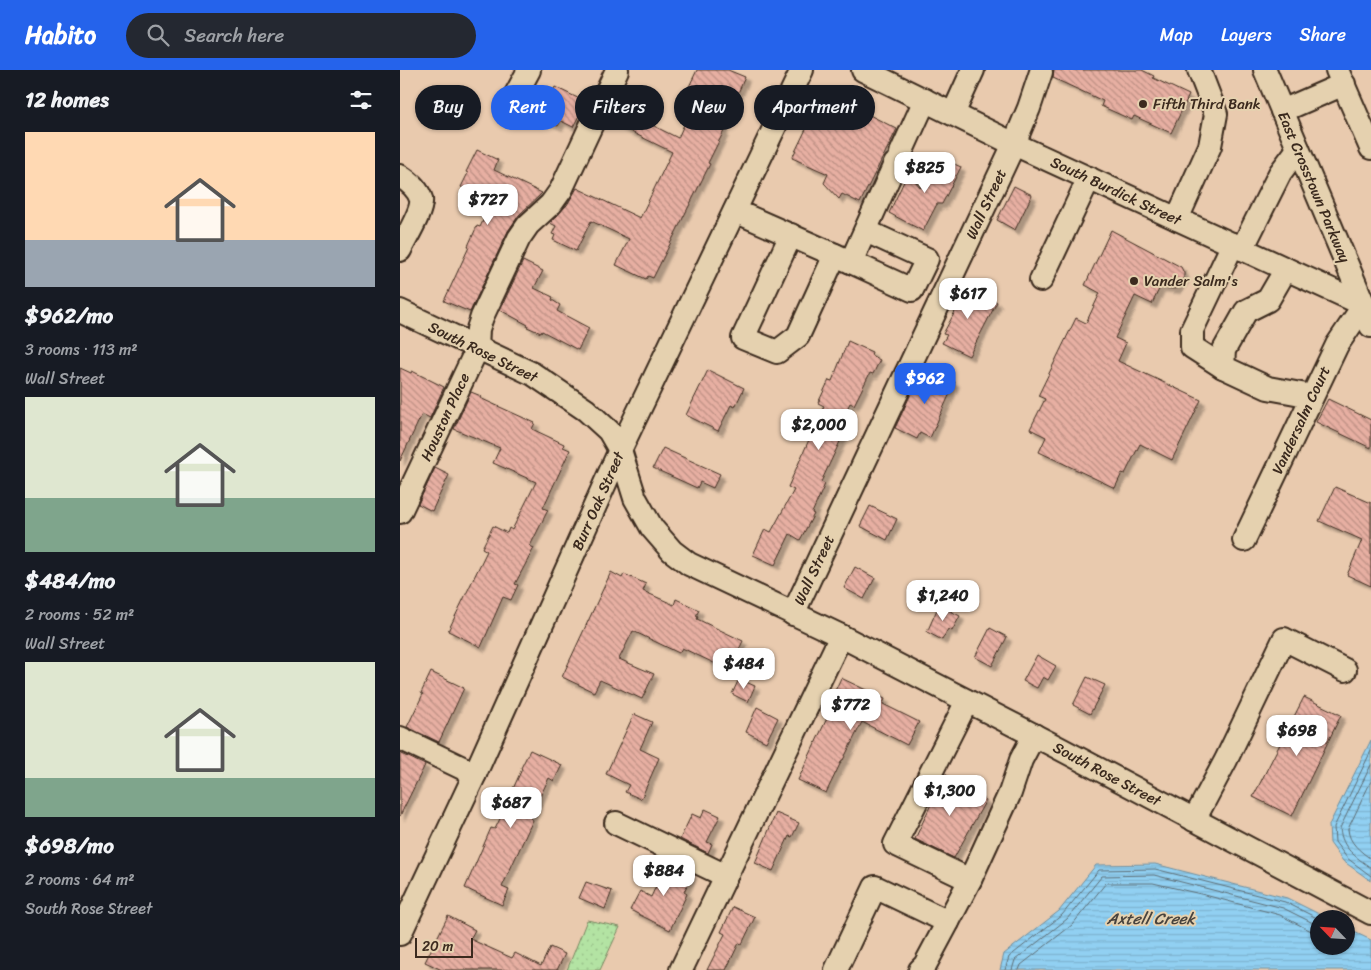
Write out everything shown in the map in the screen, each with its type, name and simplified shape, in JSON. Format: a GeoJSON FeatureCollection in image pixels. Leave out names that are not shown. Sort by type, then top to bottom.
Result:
{"type":"FeatureCollection","features":[{"type":"Feature","properties":{"kind":"street"},"geometry":{"type":"LineString","coordinates":[[521,85],[529,70]]}},
{"type":"Feature","properties":{"kind":"street","name":"Houston Place"},"geometry":{"type":"LineString","coordinates":[[400,512],[477,349],[478,330],[482,317],[519,238],[528,225],[551,204],[561,190],[617,70]]}},
{"type":"Feature","properties":{"kind":"street","name":"Burr Oak Street"},"geometry":{"type":"LineString","coordinates":[[400,934],[475,774],[620,450],[802,70]]}},
{"type":"Feature","properties":{"kind":"street","name":"South Burdick Street"},"geometry":{"type":"LineString","coordinates":[[863,70],[1014,144],[1367,306]]}},
{"type":"Feature","properties":{"kind":"street"},"geometry":{"type":"LineString","coordinates":[[953,114],[972,70]]}},
{"type":"Feature","properties":{"kind":"street"},"geometry":{"type":"LineString","coordinates":[[1177,219],[1210,146],[1216,114],[1199,70]]}},
{"type":"Feature","properties":{"kind":"street","name":"East Crosstown Parkway"},"geometry":{"type":"LineString","coordinates":[[1265,70],[1367,306],[1371,326]]}},
{"type":"Feature","properties":{"kind":"street","name":"Wall Street"},"geometry":{"type":"LineString","coordinates":[[841,636],[793,614],[1014,144],[1029,108],[1040,72]]}},
{"type":"Feature","properties":{"kind":"street"},"geometry":{"type":"LineString","coordinates":[[1282,111],[1341,77],[1371,148]]}},
{"type":"Feature","properties":{"kind":"street"},"geometry":{"type":"LineString","coordinates":[[791,235],[742,338],[777,352],[798,336],[843,259],[866,231],[925,100]]}},
{"type":"Feature","properties":{"kind":"street"},"geometry":{"type":"LineString","coordinates":[[1298,149],[1280,173],[1192,330],[1192,347],[1223,367],[1268,388],[1312,396]]}},
{"type":"Feature","properties":{"kind":"street"},"geometry":{"type":"LineString","coordinates":[[400,176],[413,186],[420,198],[420,208],[400,250]]}},
{"type":"Feature","properties":{"kind":"street"},"geometry":{"type":"LineString","coordinates":[[1041,280],[1089,178]]}},
{"type":"Feature","properties":{"kind":"street"},"geometry":{"type":"LineString","coordinates":[[735,211],[912,290],[927,259],[866,231]]}},
{"type":"Feature","properties":{"kind":"street"},"geometry":{"type":"LineString","coordinates":[[1223,367],[1224,350],[1246,311],[1268,300],[1286,269]]}},
{"type":"Feature","properties":{"kind":"street","name":"Vandersalm Court"},"geometry":{"type":"LineString","coordinates":[[1244,540],[1336,345],[1367,306]]}},
{"type":"Feature","properties":{"kind":"street","name":"South Rose Street"},"geometry":{"type":"LineString","coordinates":[[400,311],[533,374],[586,410],[609,431],[620,450],[635,498],[642,512],[652,528],[672,551],[689,564],[793,614]]}},
{"type":"Feature","properties":{"kind":"street"},"geometry":{"type":"LineString","coordinates":[[681,970],[841,636]]}},
{"type":"Feature","properties":{"kind":"street","name":"South Rose Street"},"geometry":{"type":"LineString","coordinates":[[841,636],[1034,735],[1371,913]]}},
{"type":"Feature","properties":{"kind":"street"},"geometry":{"type":"LineString","coordinates":[[1194,820],[1226,760],[1284,640],[1345,670]]}},
{"type":"Feature","properties":{"kind":"street"},"geometry":{"type":"LineString","coordinates":[[967,701],[895,844],[970,880]]}},
{"type":"Feature","properties":{"kind":"street"},"geometry":{"type":"LineString","coordinates":[[920,970],[925,965],[970,880],[1010,793],[1021,760],[1034,735]]}},
{"type":"Feature","properties":{"kind":"street"},"geometry":{"type":"LineString","coordinates":[[400,738],[475,774]]}},
{"type":"Feature","properties":{"kind":"street"},"geometry":{"type":"LineString","coordinates":[[616,823],[726,876]]}},
{"type":"Feature","properties":{"kind":"street"},"geometry":{"type":"LineString","coordinates":[[836,970],[875,887],[948,922]]}},
{"type":"Feature","properties":{"kind":"green space"},"geometry":{"type":"Polygon","coordinates":[[[587,920],[620,927],[600,970],[567,970],[587,920]]]}},
{"type":"Feature","properties":{"kind":"water"},"geometry":{"type":"Polygon","coordinates":[[[1371,740],[1371,881],[1343,861],[1330,843],[1329,825],[1371,740]]]}},
{"type":"Feature","properties":{"kind":"water","name":"Axtell Creek"},"geometry":{"type":"Polygon","coordinates":[[[1155,864],[1287,898],[1311,910],[1310,955],[1355,955],[1355,932],[1371,940],[1371,970],[1000,970],[1004,954],[1059,911],[1096,865],[1155,864]]]}},
{"type":"Feature","properties":{"kind":"building"},"geometry":{"type":"Polygon","coordinates":[[[697,70],[728,70],[745,77],[742,85],[690,85],[697,70]]]}},
{"type":"Feature","properties":{"kind":"building","name":"Fifth Third Bank"},"geometry":{"type":"Polygon","coordinates":[[[1054,70],[1142,70],[1154,76],[1153,78],[1189,95],[1171,133],[1134,116],[1132,120],[1101,106],[1103,101],[1053,78],[1054,70]]]}},
{"type":"Feature","properties":{"kind":"building"},"geometry":{"type":"Polygon","coordinates":[[[565,92],[575,97],[575,123],[573,127],[565,123],[565,92]]]}},
{"type":"Feature","properties":{"kind":"building"},"geometry":{"type":"Polygon","coordinates":[[[875,118],[897,129],[860,203],[842,194],[839,199],[824,183],[828,174],[792,158],[806,130],[875,130],[875,118]]]}},
{"type":"Feature","properties":{"kind":"building"},"geometry":{"type":"Polygon","coordinates":[[[627,130],[662,130],[678,138],[682,130],[724,131],[708,163],[710,164],[653,278],[648,276],[646,279],[616,265],[629,239],[591,221],[576,251],[553,240],[555,235],[552,234],[556,226],[550,223],[567,205],[577,188],[640,218],[672,152],[627,130]]]}},
{"type":"Feature","properties":{"kind":"building"},"geometry":{"type":"Polygon","coordinates":[[[477,150],[498,160],[494,170],[542,193],[519,215],[508,231],[470,312],[444,301],[477,226],[480,227],[492,202],[461,187],[477,150]]]}},
{"type":"Feature","properties":{"kind":"building"},"geometry":{"type":"Polygon","coordinates":[[[934,155],[961,167],[942,204],[937,204],[923,231],[889,213],[908,173],[921,188],[934,155]]]}},
{"type":"Feature","properties":{"kind":"building"},"geometry":{"type":"Polygon","coordinates":[[[1014,186],[1032,195],[1015,230],[997,220],[1014,186]]]}},
{"type":"Feature","properties":{"kind":"building"},"geometry":{"type":"Polygon","coordinates":[[[1111,230],[1181,267],[1184,273],[1184,278],[1176,289],[1160,287],[1152,304],[1135,296],[1115,338],[1126,343],[1118,361],[1201,400],[1172,460],[1140,444],[1125,474],[1122,473],[1115,488],[1039,452],[1046,437],[1030,429],[1045,399],[1038,396],[1076,318],[1086,323],[1100,293],[1085,285],[1111,230]]]}},
{"type":"Feature","properties":{"kind":"building"},"geometry":{"type":"Polygon","coordinates":[[[523,261],[543,271],[534,288],[553,297],[552,300],[560,305],[557,311],[589,328],[578,350],[542,331],[541,333],[527,327],[528,325],[500,310],[523,261]]]}},
{"type":"Feature","properties":{"kind":"building"},"geometry":{"type":"Polygon","coordinates":[[[963,284],[997,302],[969,356],[942,343],[947,335],[943,334],[957,308],[952,306],[963,284]]]}},
{"type":"Feature","properties":{"kind":"building"},"geometry":{"type":"Polygon","coordinates":[[[848,341],[872,352],[871,355],[880,360],[873,374],[870,373],[854,405],[850,403],[837,430],[844,433],[821,482],[825,484],[812,513],[814,514],[800,540],[790,534],[775,565],[753,555],[765,529],[771,532],[794,490],[788,487],[824,406],[818,403],[829,380],[832,381],[848,341]]]}},
{"type":"Feature","properties":{"kind":"building"},"geometry":{"type":"Polygon","coordinates":[[[400,368],[411,373],[412,371],[444,387],[430,418],[422,414],[400,461],[400,368]]]}},
{"type":"Feature","properties":{"kind":"building"},"geometry":{"type":"Polygon","coordinates":[[[923,368],[955,382],[930,438],[920,433],[917,439],[895,428],[923,368]]]}},
{"type":"Feature","properties":{"kind":"building"},"geometry":{"type":"Polygon","coordinates":[[[708,370],[744,388],[735,407],[731,405],[718,431],[686,415],[708,370]]]}},
{"type":"Feature","properties":{"kind":"building"},"geometry":{"type":"Polygon","coordinates":[[[471,392],[535,423],[532,429],[564,444],[563,447],[570,450],[543,508],[548,510],[530,546],[534,548],[515,584],[518,585],[511,600],[503,597],[481,647],[448,631],[487,551],[482,548],[493,526],[507,533],[509,528],[512,530],[536,482],[493,463],[500,448],[454,429],[471,392]]]}},
{"type":"Feature","properties":{"kind":"building"},"geometry":{"type":"Polygon","coordinates":[[[1328,399],[1371,420],[1371,448],[1316,422],[1328,399]]]}},
{"type":"Feature","properties":{"kind":"building"},"geometry":{"type":"Polygon","coordinates":[[[663,448],[720,474],[713,488],[700,482],[697,488],[653,468],[663,448]]]}},
{"type":"Feature","properties":{"kind":"building"},"geometry":{"type":"Polygon","coordinates":[[[435,468],[449,475],[432,511],[418,504],[435,468]]]}},
{"type":"Feature","properties":{"kind":"building"},"geometry":{"type":"Polygon","coordinates":[[[1335,487],[1371,503],[1371,586],[1347,575],[1362,540],[1319,521],[1335,487]]]}},
{"type":"Feature","properties":{"kind":"building"},"geometry":{"type":"Polygon","coordinates":[[[870,506],[897,519],[887,540],[860,526],[870,506]]]}},
{"type":"Feature","properties":{"kind":"building"},"geometry":{"type":"Polygon","coordinates":[[[855,567],[875,578],[864,599],[844,588],[855,567]]]}},
{"type":"Feature","properties":{"kind":"building"},"geometry":{"type":"Polygon","coordinates":[[[611,572],[622,578],[624,574],[646,584],[643,591],[674,605],[676,599],[699,610],[696,616],[698,617],[697,619],[743,641],[729,670],[682,648],[679,653],[633,631],[619,659],[654,674],[642,699],[600,680],[594,692],[562,677],[611,572]]]}},
{"type":"Feature","properties":{"kind":"building"},"geometry":{"type":"Polygon","coordinates":[[[939,605],[960,616],[952,631],[948,629],[942,640],[927,632],[939,605]]]}},
{"type":"Feature","properties":{"kind":"building"},"geometry":{"type":"Polygon","coordinates":[[[990,628],[1007,637],[992,666],[975,657],[990,628]]]}},
{"type":"Feature","properties":{"kind":"building"},"geometry":{"type":"Polygon","coordinates":[[[1037,655],[1056,666],[1048,680],[1043,677],[1037,688],[1023,681],[1037,655]]]}},
{"type":"Feature","properties":{"kind":"building"},"geometry":{"type":"Polygon","coordinates":[[[431,672],[464,688],[439,742],[407,727],[431,672]]]}},
{"type":"Feature","properties":{"kind":"building"},"geometry":{"type":"Polygon","coordinates":[[[1087,677],[1105,685],[1090,714],[1073,705],[1087,677]]]}},
{"type":"Feature","properties":{"kind":"building"},"geometry":{"type":"Polygon","coordinates":[[[841,678],[885,699],[883,704],[919,722],[907,745],[862,722],[826,793],[798,780],[836,699],[832,697],[841,678]]]}},
{"type":"Feature","properties":{"kind":"building"},"geometry":{"type":"Polygon","coordinates":[[[739,679],[755,686],[748,702],[732,694],[739,679]]]}},
{"type":"Feature","properties":{"kind":"building"},"geometry":{"type":"Polygon","coordinates":[[[1304,697],[1341,715],[1292,816],[1253,797],[1304,697]]]}},
{"type":"Feature","properties":{"kind":"building"},"geometry":{"type":"Polygon","coordinates":[[[757,707],[778,718],[766,742],[746,732],[757,707]]]}},
{"type":"Feature","properties":{"kind":"building"},"geometry":{"type":"Polygon","coordinates":[[[634,714],[652,722],[640,749],[659,758],[641,799],[625,792],[629,785],[606,774],[634,714]]]}},
{"type":"Feature","properties":{"kind":"building"},"geometry":{"type":"Polygon","coordinates":[[[530,750],[562,765],[554,781],[549,778],[535,807],[531,819],[533,820],[502,887],[509,890],[502,905],[465,888],[491,828],[495,829],[513,792],[521,768],[530,750]]]}},
{"type":"Feature","properties":{"kind":"building"},"geometry":{"type":"Polygon","coordinates":[[[400,753],[425,765],[400,816],[400,753]]]}},
{"type":"Feature","properties":{"kind":"building"},"geometry":{"type":"Polygon","coordinates":[[[945,774],[986,800],[954,858],[915,839],[945,774]]]}},
{"type":"Feature","properties":{"kind":"building"},"geometry":{"type":"Polygon","coordinates":[[[705,809],[720,816],[707,842],[712,844],[708,853],[680,839],[692,814],[701,818],[705,809]]]}},
{"type":"Feature","properties":{"kind":"building"},"geometry":{"type":"Polygon","coordinates":[[[776,813],[799,823],[792,837],[789,836],[773,871],[755,863],[776,813]]]}},
{"type":"Feature","properties":{"kind":"building"},"geometry":{"type":"Polygon","coordinates":[[[667,862],[692,874],[684,892],[687,894],[670,930],[630,910],[640,891],[651,897],[667,862]]]}},
{"type":"Feature","properties":{"kind":"building"},"geometry":{"type":"Polygon","coordinates":[[[586,882],[612,891],[605,909],[579,898],[586,882]]]}},
{"type":"Feature","properties":{"kind":"building"},"geometry":{"type":"Polygon","coordinates":[[[733,907],[755,917],[742,944],[739,943],[726,970],[707,970],[725,934],[721,932],[733,907]]]}},
{"type":"Feature","properties":{"kind":"building"},"geometry":{"type":"Polygon","coordinates":[[[448,916],[475,930],[470,939],[512,958],[515,953],[541,966],[550,947],[565,954],[557,970],[442,970],[425,962],[448,916]]]}},
{"type":"Feature","properties":{"kind":"place","name":"Fifth Third Bank"},"geometry":{"type":"Point","coordinates":[1143,104]}},
{"type":"Feature","properties":{"kind":"place","name":"Vander Salm's"},"geometry":{"type":"Point","coordinates":[1134,281]}}]}
